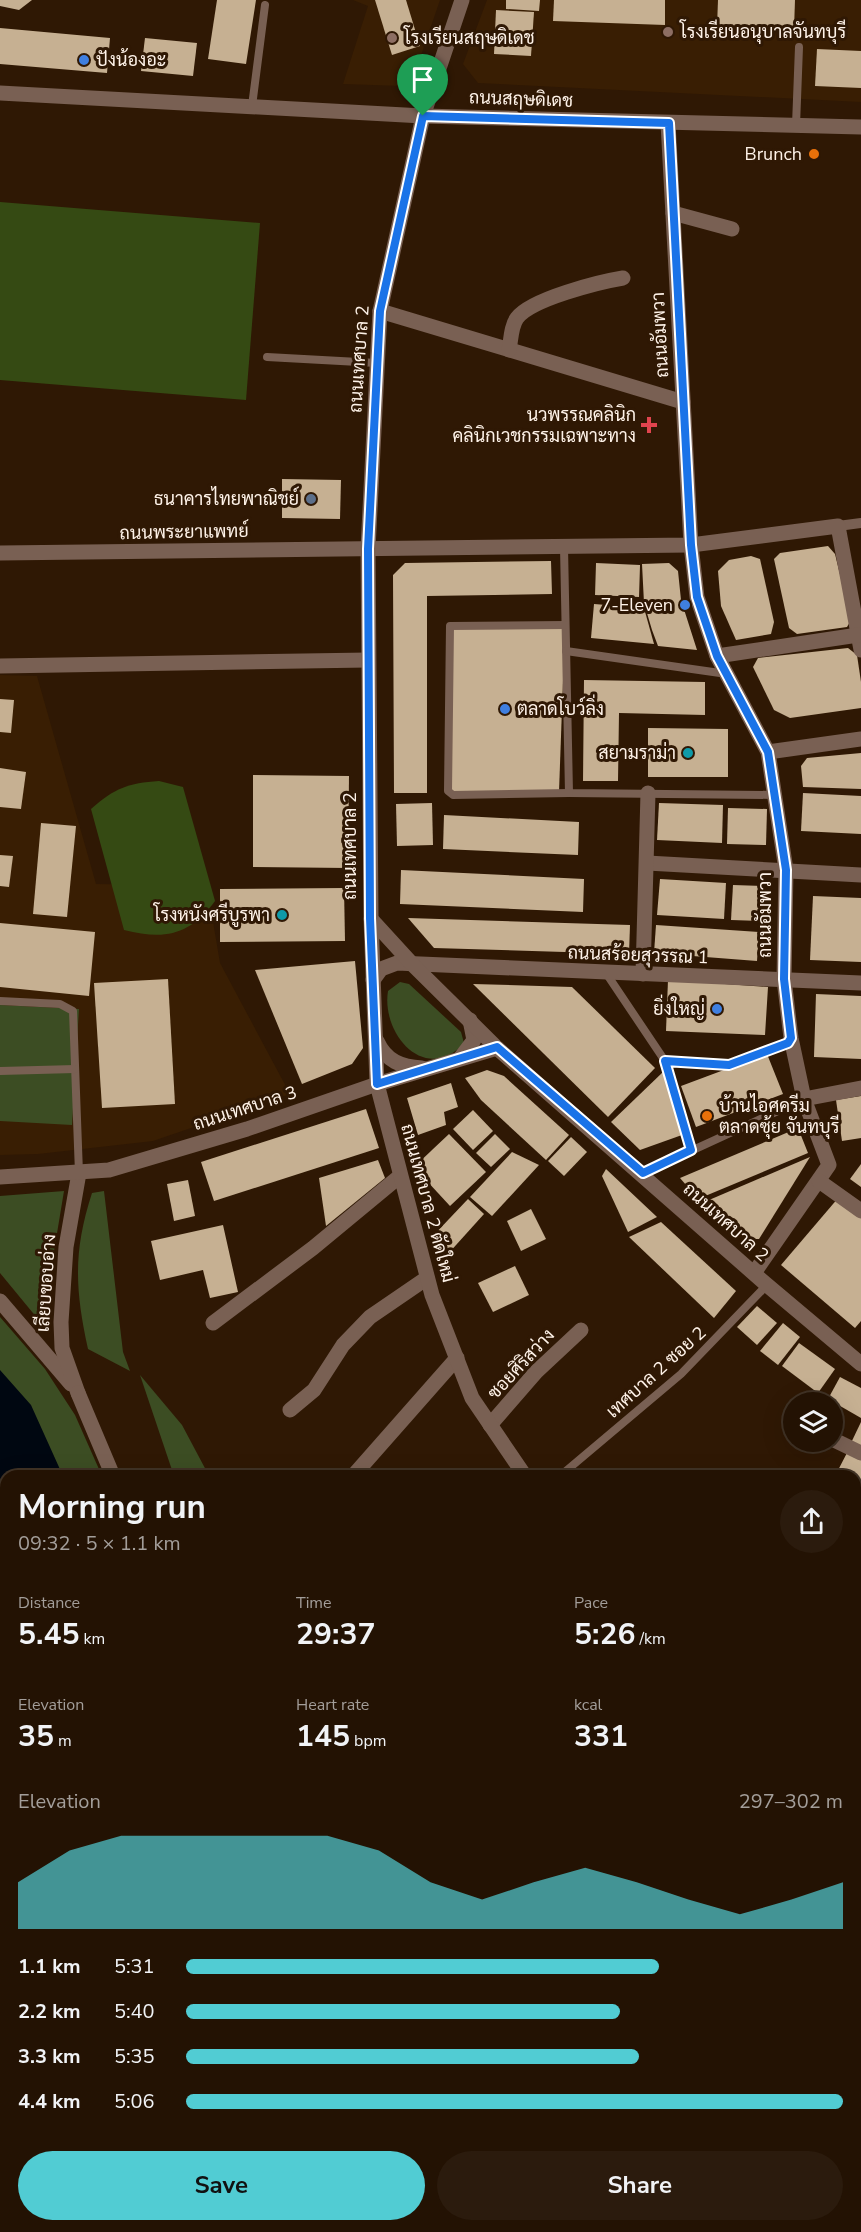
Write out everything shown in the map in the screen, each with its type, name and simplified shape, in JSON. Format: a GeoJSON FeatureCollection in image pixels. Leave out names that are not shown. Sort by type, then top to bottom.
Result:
{"type":"FeatureCollection","features":[{"type":"Feature","properties":{"kind":"street","name":"ถนนเทศบาล 2"},"geometry":{"type":"LineString","coordinates":[[462,0],[423,116],[380,311],[368,549],[370,918],[414,966],[497,1047],[643,1173],[767,1285],[861,1364]]}},
{"type":"Feature","properties":{"kind":"street","name":"ถนนสฤษดิเดช"},"geometry":{"type":"LineString","coordinates":[[0,93],[423,116],[861,127]]}},
{"type":"Feature","properties":{"kind":"street","name":"ถนนอัมพวา"},"geometry":{"type":"LineString","coordinates":[[669,123],[691,545],[697,597],[717,656],[768,752],[786,870],[784,979],[791,1038],[804,1099],[829,1165],[754,1273]]}},
{"type":"Feature","properties":{"kind":"street"},"geometry":{"type":"LineString","coordinates":[[673,213],[732,229]]}},
{"type":"Feature","properties":{"kind":"street"},"geometry":{"type":"LineString","coordinates":[[509,350],[514,324],[522,312],[582,287],[623,278]]}},
{"type":"Feature","properties":{"kind":"street"},"geometry":{"type":"LineString","coordinates":[[380,311],[684,402]]}},
{"type":"Feature","properties":{"kind":"street"},"geometry":{"type":"LineString","coordinates":[[368,549],[691,545],[861,523]]}},
{"type":"Feature","properties":{"kind":"street"},"geometry":{"type":"LineString","coordinates":[[838,526],[861,650]]}},
{"type":"Feature","properties":{"kind":"street","name":"ถนนพระยาแพทย์"},"geometry":{"type":"LineString","coordinates":[[0,553],[368,549]]}},
{"type":"Feature","properties":{"kind":"street"},"geometry":{"type":"LineString","coordinates":[[717,656],[858,635]]}},
{"type":"Feature","properties":{"kind":"street"},"geometry":{"type":"LineString","coordinates":[[0,666],[368,660]]}},
{"type":"Feature","properties":{"kind":"street"},"geometry":{"type":"LineString","coordinates":[[768,752],[861,740]]}},
{"type":"Feature","properties":{"kind":"street"},"geometry":{"type":"LineString","coordinates":[[643,974],[648,793]]}},
{"type":"Feature","properties":{"kind":"street"},"geometry":{"type":"LineString","coordinates":[[647,863],[861,875]]}},
{"type":"Feature","properties":{"kind":"street","name":"ถนนเทศบาล 2 ตัดใหม่"},"geometry":{"type":"LineString","coordinates":[[370,918],[377,1041],[377,1084],[427,1278],[472,1398],[521,1470]]}},
{"type":"Feature","properties":{"kind":"street"},"geometry":{"type":"LineString","coordinates":[[373,980],[381,969],[389,965],[414,966]]}},
{"type":"Feature","properties":{"kind":"street","name":"ถนนสร้อยสุวรรณ 1"},"geometry":{"type":"LineString","coordinates":[[414,966],[861,983]]}},
{"type":"Feature","properties":{"kind":"street"},"geometry":{"type":"LineString","coordinates":[[462,1057],[474,1040],[470,1020]]}},
{"type":"Feature","properties":{"kind":"street"},"geometry":{"type":"LineString","coordinates":[[377,1041],[382,1052],[393,1062],[406,1067],[428,1068]]}},
{"type":"Feature","properties":{"kind":"street","name":"ถนนเทศบาล 3"},"geometry":{"type":"LineString","coordinates":[[0,1177],[109,1170],[235,1133],[377,1084],[497,1047]]}},
{"type":"Feature","properties":{"kind":"street"},"geometry":{"type":"LineString","coordinates":[[804,1099],[861,1088]]}},
{"type":"Feature","properties":{"kind":"street","name":"เลียบขอบอ่าง"},"geometry":{"type":"LineString","coordinates":[[78,1393],[62,1348],[60,1322],[66,1247],[79,1173]]}},
{"type":"Feature","properties":{"kind":"street"},"geometry":{"type":"LineString","coordinates":[[213,1323],[313,1248],[400,1176]]}},
{"type":"Feature","properties":{"kind":"street"},"geometry":{"type":"LineString","coordinates":[[819,1181],[861,1211]]}},
{"type":"Feature","properties":{"kind":"street"},"geometry":{"type":"LineString","coordinates":[[291,1410],[314,1390],[343,1345],[370,1317],[427,1278]]}},
{"type":"Feature","properties":{"kind":"street"},"geometry":{"type":"LineString","coordinates":[[0,1301],[78,1393],[110,1470]]}},
{"type":"Feature","properties":{"kind":"street","name":"ซอยศิริสว่าง"},"geometry":{"type":"LineString","coordinates":[[490,1425],[536,1372],[581,1330]]}},
{"type":"Feature","properties":{"kind":"street"},"geometry":{"type":"LineString","coordinates":[[358,1470],[457,1358]]}},
{"type":"Feature","properties":{"kind":"street"},"geometry":{"type":"LineString","coordinates":[[843,1444],[861,1453]]}},
{"type":"Feature","properties":{"kind":"lane"},"geometry":{"type":"LineString","coordinates":[[252,106],[265,5]]}},
{"type":"Feature","properties":{"kind":"lane"},"geometry":{"type":"LineString","coordinates":[[796,125],[799,47]]}},
{"type":"Feature","properties":{"kind":"lane"},"geometry":{"type":"LineString","coordinates":[[267,357],[377,363]]}},
{"type":"Feature","properties":{"kind":"lane"},"geometry":{"type":"LineString","coordinates":[[564,546],[569,793]]}},
{"type":"Feature","properties":{"kind":"lane"},"geometry":{"type":"LineString","coordinates":[[564,625],[450,626],[448,791],[453,795],[569,793],[775,795]]}},
{"type":"Feature","properties":{"kind":"lane"},"geometry":{"type":"LineString","coordinates":[[566,651],[727,674]]}},
{"type":"Feature","properties":{"kind":"lane"},"geometry":{"type":"LineString","coordinates":[[606,973],[665,1061],[691,1150]]}},
{"type":"Feature","properties":{"kind":"lane"},"geometry":{"type":"LineString","coordinates":[[0,1000],[60,1004],[73,1011],[79,1173]]}},
{"type":"Feature","properties":{"kind":"lane"},"geometry":{"type":"LineString","coordinates":[[665,1061],[729,1065],[788,1043],[791,1038]]}},
{"type":"Feature","properties":{"kind":"lane"},"geometry":{"type":"LineString","coordinates":[[0,1071],[75,1069]]}},
{"type":"Feature","properties":{"kind":"lane"},"geometry":{"type":"LineString","coordinates":[[643,1173],[804,1099]]}},
{"type":"Feature","properties":{"kind":"lane","name":"เทศบาล 2 ซอย 2"},"geometry":{"type":"LineString","coordinates":[[567,1470],[681,1374],[767,1285]]}},
{"type":"Feature","properties":{"kind":"shaded area","name":"โรงเรียนสฤษดิเดช"},"geometry":{"type":"Polygon","coordinates":[[[353,0],[440,0],[416,70],[402,86],[343,84],[368,6],[353,0]]]}},
{"type":"Feature","properties":{"kind":"shaded area","name":"โรงเรียนอนุบาลจันทบุรี"},"geometry":{"type":"Polygon","coordinates":[[[487,0],[861,0],[861,102],[478,83],[463,64],[487,0]]]}},
{"type":"Feature","properties":{"kind":"shaded area"},"geometry":{"type":"Polygon","coordinates":[[[0,675],[37,676],[96,884],[207,886],[220,963],[290,1094],[153,1141],[38,1154],[0,1155],[0,675]]]}},
{"type":"Feature","properties":{"kind":"shaded area"},"geometry":{"type":"Polygon","coordinates":[[[0,1370],[31,1405],[60,1470],[0,1470],[0,1370]]]}},
{"type":"Feature","properties":{"kind":"green space"},"geometry":{"type":"Polygon","coordinates":[[[0,202],[260,223],[246,400],[0,380],[0,202]]]}},
{"type":"Feature","properties":{"kind":"green space"},"geometry":{"type":"Polygon","coordinates":[[[159,781],[183,787],[215,901],[195,922],[185,928],[175,932],[151,935],[124,930],[91,809],[122,788],[159,781]]]}},
{"type":"Feature","properties":{"kind":"green space"},"geometry":{"type":"Polygon","coordinates":[[[400,982],[409,984],[461,1032],[464,1043],[450,1055],[435,1059],[421,1057],[399,1038],[388,1008],[388,991],[400,982]]]}},
{"type":"Feature","properties":{"kind":"green space"},"geometry":{"type":"Polygon","coordinates":[[[0,1005],[79,1009],[72,1125],[0,1121],[0,1005]]]}},
{"type":"Feature","properties":{"kind":"green space"},"geometry":{"type":"Polygon","coordinates":[[[64,1191],[42,1324],[0,1273],[0,1196],[64,1191]]]}},
{"type":"Feature","properties":{"kind":"green space"},"geometry":{"type":"Polygon","coordinates":[[[104,1191],[123,1352],[130,1371],[88,1349],[80,1308],[79,1252],[86,1214],[92,1193],[104,1191]]]}},
{"type":"Feature","properties":{"kind":"green space"},"geometry":{"type":"Polygon","coordinates":[[[0,1317],[45,1369],[75,1415],[99,1470],[0,1470],[0,1317]]]}},
{"type":"Feature","properties":{"kind":"green space"},"geometry":{"type":"Polygon","coordinates":[[[140,1375],[182,1425],[206,1470],[172,1470],[140,1375]]]}},
{"type":"Feature","properties":{"kind":"building"},"geometry":{"type":"Polygon","coordinates":[[[0,0],[32,0],[19,10],[0,6],[0,0]]]}},
{"type":"Feature","properties":{"kind":"building"},"geometry":{"type":"Polygon","coordinates":[[[217,0],[256,0],[246,64],[208,59],[217,0]]]}},
{"type":"Feature","properties":{"kind":"building"},"geometry":{"type":"Polygon","coordinates":[[[375,0],[406,0],[420,46],[392,55],[375,0]]]}},
{"type":"Feature","properties":{"kind":"building"},"geometry":{"type":"Polygon","coordinates":[[[506,0],[540,0],[539,11],[506,9],[506,0]]]}},
{"type":"Feature","properties":{"kind":"building"},"geometry":{"type":"Polygon","coordinates":[[[554,0],[665,0],[665,25],[553,21],[554,0]]]}},
{"type":"Feature","properties":{"kind":"building"},"geometry":{"type":"Polygon","coordinates":[[[718,0],[795,0],[794,29],[717,27],[718,0]]]}},
{"type":"Feature","properties":{"kind":"building"},"geometry":{"type":"Polygon","coordinates":[[[496,10],[534,12],[531,56],[494,54],[496,10]]]}},
{"type":"Feature","properties":{"kind":"building"},"geometry":{"type":"Polygon","coordinates":[[[0,28],[110,38],[107,73],[0,64],[0,28]]]}},
{"type":"Feature","properties":{"kind":"building"},"geometry":{"type":"Polygon","coordinates":[[[145,38],[197,43],[193,76],[141,71],[145,38]]]}},
{"type":"Feature","properties":{"kind":"building"},"geometry":{"type":"Polygon","coordinates":[[[817,49],[861,51],[861,88],[815,86],[817,49]]]}},
{"type":"Feature","properties":{"kind":"building","name":"ธนาคารไทยพาณิชย์"},"geometry":{"type":"Polygon","coordinates":[[[282,479],[341,480],[340,519],[282,518],[282,479]]]}},
{"type":"Feature","properties":{"kind":"building"},"geometry":{"type":"Polygon","coordinates":[[[828,546],[835,554],[851,620],[847,627],[797,634],[789,628],[774,559],[780,553],[828,546]]]}},
{"type":"Feature","properties":{"kind":"building"},"geometry":{"type":"Polygon","coordinates":[[[751,556],[760,559],[774,622],[771,634],[736,640],[721,606],[718,571],[729,560],[751,556]]]}},
{"type":"Feature","properties":{"kind":"building"},"geometry":{"type":"Polygon","coordinates":[[[551,561],[552,594],[427,596],[427,793],[394,793],[393,575],[405,563],[551,561]]]}},
{"type":"Feature","properties":{"kind":"building"},"geometry":{"type":"Polygon","coordinates":[[[596,563],[640,565],[639,597],[595,595],[596,563]]]}},
{"type":"Feature","properties":{"kind":"building"},"geometry":{"type":"Polygon","coordinates":[[[669,563],[678,571],[681,600],[697,650],[658,646],[652,630],[644,603],[642,564],[669,563]]]}},
{"type":"Feature","properties":{"kind":"building"},"geometry":{"type":"Polygon","coordinates":[[[594,604],[644,608],[654,644],[591,638],[594,604]]]}},
{"type":"Feature","properties":{"kind":"building","name":"ตลาดโบว์ลิ่ง"},"geometry":{"type":"Polygon","coordinates":[[[565,625],[559,792],[448,791],[450,626],[565,625]]]}},
{"type":"Feature","properties":{"kind":"building"},"geometry":{"type":"Polygon","coordinates":[[[848,648],[857,655],[861,682],[861,708],[790,718],[774,710],[753,667],[758,658],[848,648]]]}},
{"type":"Feature","properties":{"kind":"building"},"geometry":{"type":"Polygon","coordinates":[[[584,680],[705,682],[705,715],[619,713],[618,781],[583,781],[584,680]]]}},
{"type":"Feature","properties":{"kind":"building"},"geometry":{"type":"Polygon","coordinates":[[[0,699],[14,700],[11,733],[0,732],[0,699]]]}},
{"type":"Feature","properties":{"kind":"building","name":"สยามราม่า"},"geometry":{"type":"Polygon","coordinates":[[[648,728],[728,729],[728,777],[648,777],[648,728]]]}},
{"type":"Feature","properties":{"kind":"building"},"geometry":{"type":"Polygon","coordinates":[[[861,753],[861,789],[803,787],[801,766],[807,758],[861,753]]]}},
{"type":"Feature","properties":{"kind":"building"},"geometry":{"type":"Polygon","coordinates":[[[0,768],[26,772],[21,809],[0,807],[0,768]]]}},
{"type":"Feature","properties":{"kind":"building"},"geometry":{"type":"Polygon","coordinates":[[[253,775],[349,776],[348,868],[253,867],[253,775]]]}},
{"type":"Feature","properties":{"kind":"building"},"geometry":{"type":"Polygon","coordinates":[[[803,793],[861,796],[861,834],[801,831],[803,793]]]}},
{"type":"Feature","properties":{"kind":"building"},"geometry":{"type":"Polygon","coordinates":[[[432,803],[433,845],[397,846],[396,804],[432,803]]]}},
{"type":"Feature","properties":{"kind":"building"},"geometry":{"type":"Polygon","coordinates":[[[659,803],[723,805],[722,843],[657,840],[659,803]]]}},
{"type":"Feature","properties":{"kind":"building"},"geometry":{"type":"Polygon","coordinates":[[[728,808],[767,809],[766,845],[727,844],[728,808]]]}},
{"type":"Feature","properties":{"kind":"building"},"geometry":{"type":"Polygon","coordinates":[[[444,815],[579,822],[578,855],[443,849],[444,815]]]}},
{"type":"Feature","properties":{"kind":"building"},"geometry":{"type":"Polygon","coordinates":[[[41,823],[76,826],[67,917],[33,914],[41,823]]]}},
{"type":"Feature","properties":{"kind":"building"},"geometry":{"type":"Polygon","coordinates":[[[0,855],[13,856],[9,887],[0,886],[0,855]]]}},
{"type":"Feature","properties":{"kind":"building"},"geometry":{"type":"Polygon","coordinates":[[[401,870],[584,879],[583,912],[400,904],[401,870]]]}},
{"type":"Feature","properties":{"kind":"building"},"geometry":{"type":"Polygon","coordinates":[[[660,879],[726,883],[724,919],[657,915],[660,879]]]}},
{"type":"Feature","properties":{"kind":"building"},"geometry":{"type":"Polygon","coordinates":[[[733,885],[763,886],[761,921],[731,920],[733,885]]]}},
{"type":"Feature","properties":{"kind":"building","name":"โรงหนังศรีบูรพา"},"geometry":{"type":"Polygon","coordinates":[[[344,888],[345,941],[220,942],[220,889],[344,888]]]}},
{"type":"Feature","properties":{"kind":"building"},"geometry":{"type":"Polygon","coordinates":[[[813,896],[861,898],[861,962],[810,960],[813,896]]]}},
{"type":"Feature","properties":{"kind":"building"},"geometry":{"type":"Polygon","coordinates":[[[408,918],[630,925],[629,954],[434,948],[408,918]]]}},
{"type":"Feature","properties":{"kind":"building"},"geometry":{"type":"Polygon","coordinates":[[[0,923],[95,932],[89,996],[0,987],[0,923]]]}},
{"type":"Feature","properties":{"kind":"building"},"geometry":{"type":"Polygon","coordinates":[[[656,925],[759,932],[757,961],[654,953],[656,925]]]}},
{"type":"Feature","properties":{"kind":"building"},"geometry":{"type":"Polygon","coordinates":[[[355,961],[363,1048],[352,1064],[302,1084],[255,970],[355,961]]]}},
{"type":"Feature","properties":{"kind":"building"},"geometry":{"type":"Polygon","coordinates":[[[168,979],[175,1104],[102,1108],[94,983],[168,979]]]}},
{"type":"Feature","properties":{"kind":"building","name":"ยิ่งใหญ่"},"geometry":{"type":"Polygon","coordinates":[[[668,980],[768,987],[765,1035],[666,1031],[668,980]]]}},
{"type":"Feature","properties":{"kind":"building"},"geometry":{"type":"Polygon","coordinates":[[[473,984],[572,987],[655,1068],[608,1117],[473,984]]]}},
{"type":"Feature","properties":{"kind":"building"},"geometry":{"type":"Polygon","coordinates":[[[816,994],[861,996],[861,1059],[814,1057],[816,994]]]}},
{"type":"Feature","properties":{"kind":"building"},"geometry":{"type":"Polygon","coordinates":[[[767,1054],[783,1094],[696,1127],[681,1086],[767,1054]]]}},
{"type":"Feature","properties":{"kind":"building"},"geometry":{"type":"Polygon","coordinates":[[[487,1070],[504,1076],[569,1135],[546,1160],[481,1100],[465,1078],[487,1070]]]}},
{"type":"Feature","properties":{"kind":"building"},"geometry":{"type":"Polygon","coordinates":[[[663,1072],[682,1135],[640,1150],[611,1122],[663,1072]]]}},
{"type":"Feature","properties":{"kind":"building"},"geometry":{"type":"Polygon","coordinates":[[[451,1083],[458,1107],[444,1112],[446,1125],[418,1135],[407,1098],[451,1083]]]}},
{"type":"Feature","properties":{"kind":"building"},"geometry":{"type":"Polygon","coordinates":[[[861,1096],[861,1138],[842,1141],[836,1100],[861,1096]]]}},
{"type":"Feature","properties":{"kind":"building"},"geometry":{"type":"Polygon","coordinates":[[[366,1109],[379,1148],[214,1201],[201,1162],[366,1109]]]}},
{"type":"Feature","properties":{"kind":"building"},"geometry":{"type":"Polygon","coordinates":[[[473,1110],[493,1131],[473,1150],[453,1129],[473,1110]]]}},
{"type":"Feature","properties":{"kind":"building"},"geometry":{"type":"Polygon","coordinates":[[[798,1128],[808,1153],[698,1199],[680,1178],[798,1128]]]}},
{"type":"Feature","properties":{"kind":"building"},"geometry":{"type":"Polygon","coordinates":[[[449,1134],[486,1172],[450,1206],[414,1167],[449,1134]]]}},
{"type":"Feature","properties":{"kind":"building"},"geometry":{"type":"Polygon","coordinates":[[[495,1134],[510,1149],[491,1167],[476,1153],[495,1134]]]}},
{"type":"Feature","properties":{"kind":"building"},"geometry":{"type":"Polygon","coordinates":[[[571,1137],[587,1152],[564,1176],[548,1161],[571,1137]]]}},
{"type":"Feature","properties":{"kind":"building"},"geometry":{"type":"Polygon","coordinates":[[[512,1152],[539,1165],[492,1216],[470,1197],[512,1152]]]}},
{"type":"Feature","properties":{"kind":"building"},"geometry":{"type":"Polygon","coordinates":[[[810,1157],[759,1239],[746,1239],[702,1203],[810,1157]]]}},
{"type":"Feature","properties":{"kind":"building"},"geometry":{"type":"Polygon","coordinates":[[[378,1160],[385,1178],[326,1226],[319,1178],[378,1160]]]}},
{"type":"Feature","properties":{"kind":"building"},"geometry":{"type":"Polygon","coordinates":[[[861,1164],[861,1187],[850,1179],[861,1164]]]}},
{"type":"Feature","properties":{"kind":"building"},"geometry":{"type":"Polygon","coordinates":[[[606,1169],[657,1217],[628,1232],[602,1176],[606,1169]]]}},
{"type":"Feature","properties":{"kind":"building"},"geometry":{"type":"Polygon","coordinates":[[[188,1180],[195,1216],[174,1221],[167,1184],[188,1180]]]}},
{"type":"Feature","properties":{"kind":"building"},"geometry":{"type":"Polygon","coordinates":[[[839,1197],[861,1216],[861,1321],[855,1328],[781,1265],[839,1197]]]}},
{"type":"Feature","properties":{"kind":"building"},"geometry":{"type":"Polygon","coordinates":[[[468,1199],[484,1214],[438,1265],[431,1238],[468,1199]]]}},
{"type":"Feature","properties":{"kind":"building"},"geometry":{"type":"Polygon","coordinates":[[[531,1209],[546,1239],[521,1251],[507,1221],[531,1209]]]}},
{"type":"Feature","properties":{"kind":"building"},"geometry":{"type":"Polygon","coordinates":[[[661,1222],[736,1291],[714,1318],[629,1237],[661,1222]]]}},
{"type":"Feature","properties":{"kind":"building"},"geometry":{"type":"Polygon","coordinates":[[[223,1225],[238,1292],[210,1298],[203,1270],[160,1280],[151,1241],[223,1225]]]}},
{"type":"Feature","properties":{"kind":"building"},"geometry":{"type":"Polygon","coordinates":[[[515,1266],[529,1295],[493,1312],[478,1283],[515,1266]]]}},
{"type":"Feature","properties":{"kind":"building"},"geometry":{"type":"Polygon","coordinates":[[[757,1306],[777,1323],[757,1345],[737,1327],[757,1306]]]}},
{"type":"Feature","properties":{"kind":"building"},"geometry":{"type":"Polygon","coordinates":[[[783,1323],[800,1337],[778,1365],[760,1351],[783,1323]]]}},
{"type":"Feature","properties":{"kind":"building"},"geometry":{"type":"Polygon","coordinates":[[[799,1343],[835,1369],[817,1392],[782,1366],[799,1343]]]}},
{"type":"Feature","properties":{"kind":"building"},"geometry":{"type":"Polygon","coordinates":[[[840,1377],[861,1388],[861,1418],[843,1408],[843,1392],[832,1392],[840,1377]]]}},
{"type":"Feature","properties":{"kind":"building"},"geometry":{"type":"Polygon","coordinates":[[[861,1422],[861,1450],[850,1445],[861,1422]]]}},
{"type":"Feature","properties":{"kind":"building"},"geometry":{"type":"Polygon","coordinates":[[[849,1449],[861,1455],[861,1470],[838,1470],[849,1449]]]}},
{"type":"Feature","properties":{"kind":"place","name":"โรงเรียนอนุบาลจันทบุรี"},"geometry":{"type":"Point","coordinates":[668,32]}},
{"type":"Feature","properties":{"kind":"place","name":"โรงเรียนสฤษดิเดช"},"geometry":{"type":"Point","coordinates":[392,38]}},
{"type":"Feature","properties":{"kind":"place","name":"ปังน้องอะ"},"geometry":{"type":"Point","coordinates":[84,60]}},
{"type":"Feature","properties":{"kind":"place","name":"Brunch"},"geometry":{"type":"Point","coordinates":[814,154]}},
{"type":"Feature","properties":{"kind":"place","name":"นวพรรณคลินิก คลินิกเวชกรรมเฉพาะทาง"},"geometry":{"type":"Point","coordinates":[649,425]}},
{"type":"Feature","properties":{"kind":"place","name":"ธนาคารไทยพาณิชย์"},"geometry":{"type":"Point","coordinates":[311,499]}},
{"type":"Feature","properties":{"kind":"place","name":"7-Eleven"},"geometry":{"type":"Point","coordinates":[685,605]}},
{"type":"Feature","properties":{"kind":"place","name":"ตลาดโบว์ลิ่ง"},"geometry":{"type":"Point","coordinates":[505,709]}},
{"type":"Feature","properties":{"kind":"place","name":"สยามราม่า"},"geometry":{"type":"Point","coordinates":[688,753]}},
{"type":"Feature","properties":{"kind":"place","name":"โรงหนังศรีบูรพา"},"geometry":{"type":"Point","coordinates":[282,915]}},
{"type":"Feature","properties":{"kind":"place","name":"ยิ่งใหญ่"},"geometry":{"type":"Point","coordinates":[717,1009]}},
{"type":"Feature","properties":{"kind":"place","name":"บ้านไอศครีม ตลาดซุ้ย จันทบุรี"},"geometry":{"type":"Point","coordinates":[707,1116]}},
{"type":"Feature","properties":{"kind":"route"},"geometry":{"type":"LineString","coordinates":[[423,116],[669,123],[691,545],[697,597],[717,656],[768,752],[786,870],[784,979],[791,1038],[788,1043],[729,1065],[665,1061],[691,1150],[643,1173],[497,1047],[377,1084],[377,1041],[370,918],[368,549],[380,311],[423,116]]}}]}
